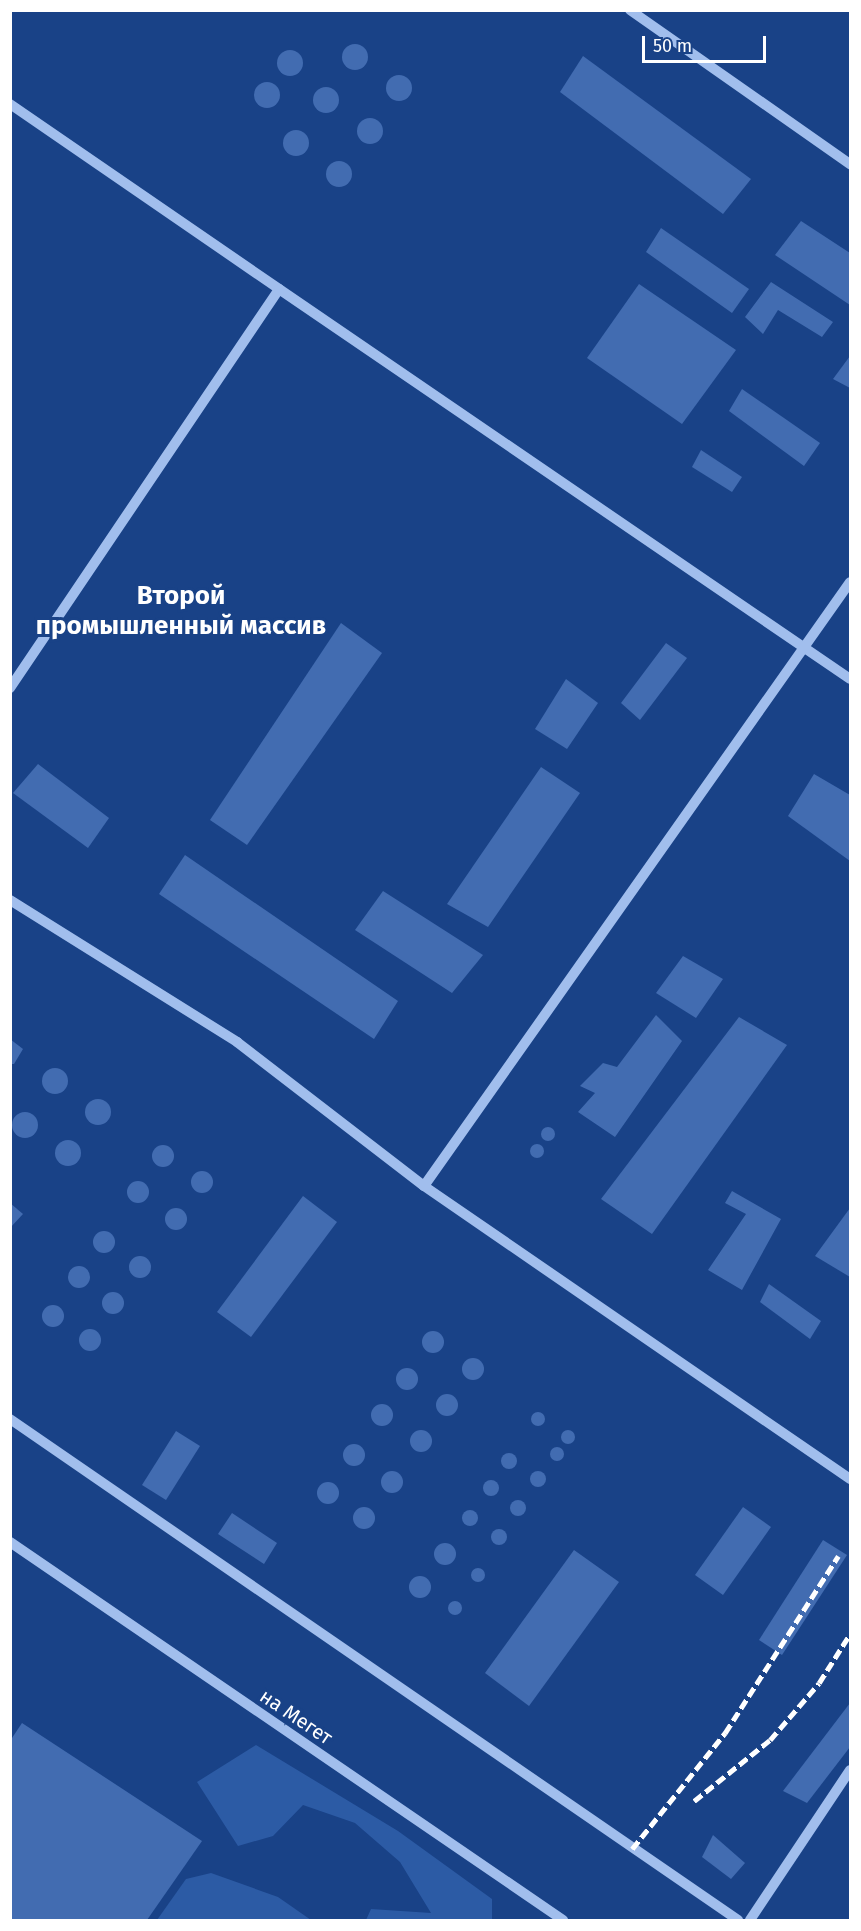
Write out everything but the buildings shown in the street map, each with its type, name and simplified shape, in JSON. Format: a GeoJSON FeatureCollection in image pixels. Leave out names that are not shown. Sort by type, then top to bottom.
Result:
{"type":"FeatureCollection","features":[{"type":"Feature","properties":{"kind":"street"},"geometry":{"type":"LineString","coordinates":[[630,10],[850,164]]}},
{"type":"Feature","properties":{"kind":"street"},"geometry":{"type":"LineString","coordinates":[[10,104],[850,679]]}},
{"type":"Feature","properties":{"kind":"street"},"geometry":{"type":"LineString","coordinates":[[10,688],[279,289]]}},
{"type":"Feature","properties":{"kind":"street"},"geometry":{"type":"LineString","coordinates":[[424,1186],[850,582]]}},
{"type":"Feature","properties":{"kind":"street"},"geometry":{"type":"LineString","coordinates":[[10,900],[237,1042],[424,1186],[850,1479]]}},
{"type":"Feature","properties":{"kind":"street"},"geometry":{"type":"LineString","coordinates":[[10,1419],[738,1920]]}},
{"type":"Feature","properties":{"kind":"street","name":"на Мегет"},"geometry":{"type":"LineString","coordinates":[[10,1542],[563,1920]]}},
{"type":"Feature","properties":{"kind":"street"},"geometry":{"type":"LineString","coordinates":[[750,1920],[850,1770]]}},
{"type":"Feature","properties":{"kind":"shaded area"},"geometry":{"type":"Polygon","coordinates":[[[256,1745],[398,1831],[492,1899],[492,1920],[366,1920],[371,1909],[431,1913],[400,1862],[355,1823],[303,1805],[273,1836],[238,1846],[197,1782],[256,1745]]]}},
{"type":"Feature","properties":{"kind":"shaded area"},"geometry":{"type":"Polygon","coordinates":[[[211,1873],[278,1897],[311,1920],[157,1920],[186,1879],[211,1873]]]}},
{"type":"Feature","properties":{"kind":"railway"},"geometry":{"type":"LineString","coordinates":[[632,1849],[725,1733],[838,1556]]}},
{"type":"Feature","properties":{"kind":"railway"},"geometry":{"type":"LineString","coordinates":[[694,1801],[770,1740],[819,1683],[850,1634]]}},
{"type":"Feature","properties":{"kind":"district","name":"Второй промышленный массив"},"geometry":{"type":"Point","coordinates":[181,611]}}]}
